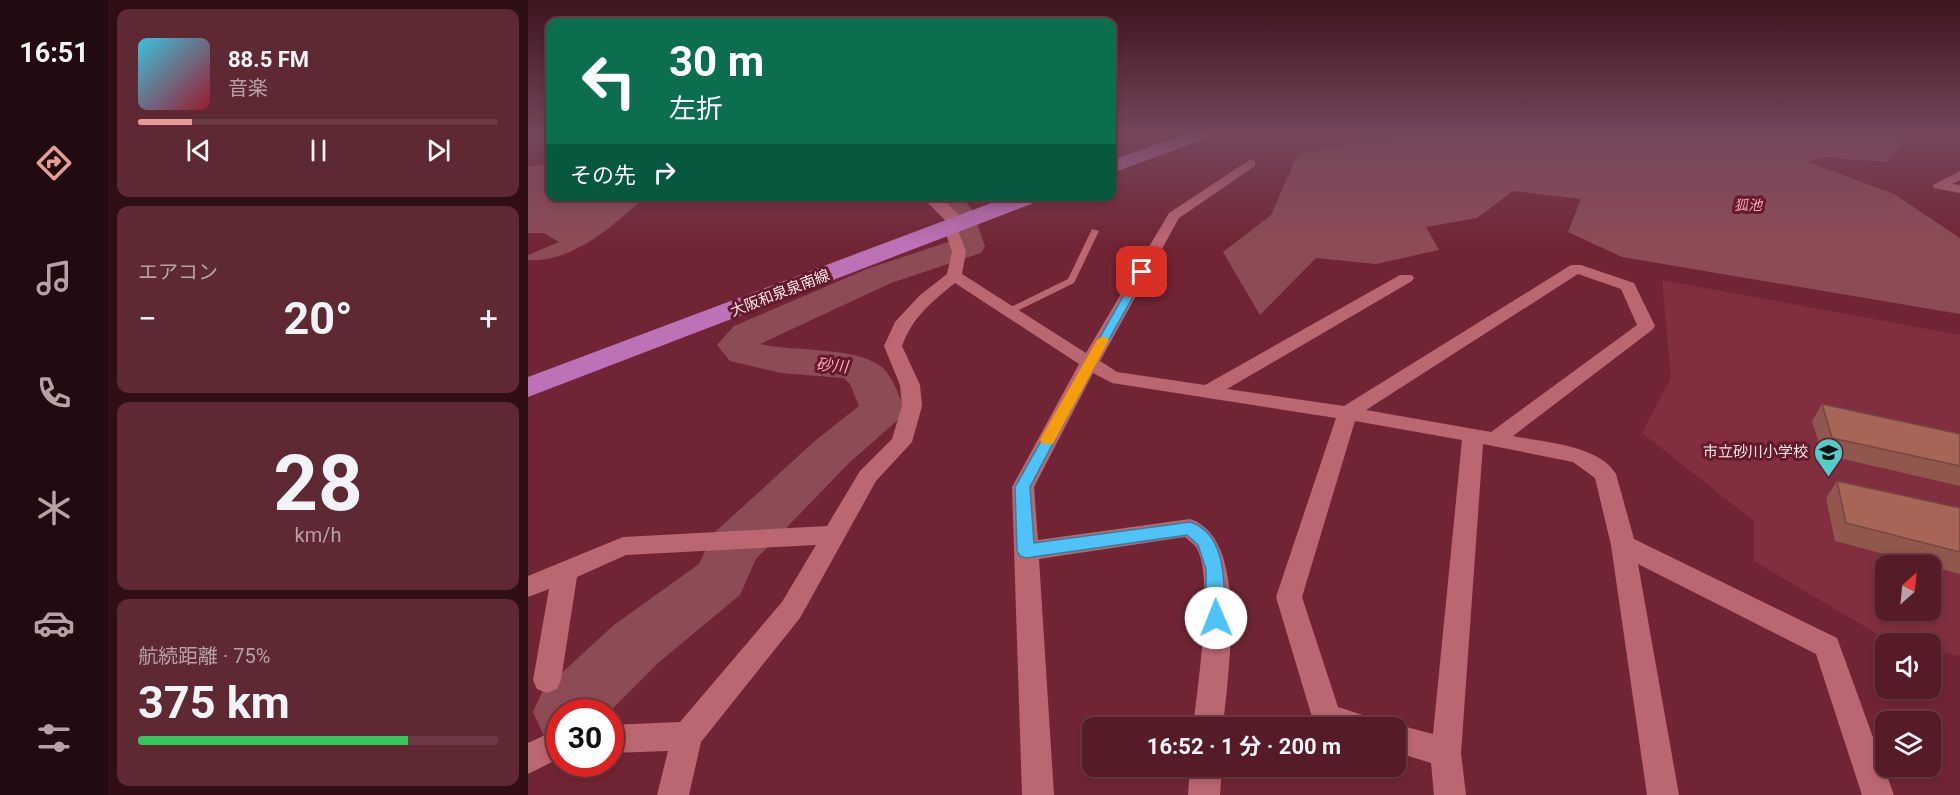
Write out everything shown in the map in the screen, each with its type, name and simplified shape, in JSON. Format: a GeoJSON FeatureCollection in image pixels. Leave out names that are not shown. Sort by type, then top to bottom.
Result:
{"type":"FeatureCollection","features":[{"type":"Feature","properties":{"kind":"main road","name":"大阪和泉泉南線"},"geometry":{"type":"LineString","coordinates":[[528,388],[1018,201]]}},
{"type":"Feature","properties":{"kind":"street"},"geometry":{"type":"LineString","coordinates":[[1038,795],[1023,487],[1088,364],[1174,216],[1241,170]]}},
{"type":"Feature","properties":{"kind":"street"},"geometry":{"type":"LineString","coordinates":[[1960,175],[1939,185],[1960,189]]}},
{"type":"Feature","properties":{"kind":"street"},"geometry":{"type":"LineString","coordinates":[[673,795],[687,736],[791,610],[868,476],[902,442],[912,406],[910,385],[893,346],[902,326],[925,299],[954,276],[959,252],[955,226],[932,201]]}},
{"type":"Feature","properties":{"kind":"street"},"geometry":{"type":"LineString","coordinates":[[1327,717],[1289,597],[1347,413],[1576,268],[1628,286],[1646,326],[1484,437],[1446,753],[1450,795]]}},
{"type":"Feature","properties":{"kind":"street"},"geometry":{"type":"LineString","coordinates":[[954,276],[1088,364],[1112,377],[1347,413],[1484,437],[1579,456],[1605,474],[1623,545],[1663,795]]}},
{"type":"Feature","properties":{"kind":"street"},"geometry":{"type":"LineString","coordinates":[[1207,392],[1406,278]]}},
{"type":"Feature","properties":{"kind":"street"},"geometry":{"type":"LineString","coordinates":[[1026,551],[1190,528],[1206,542],[1215,569],[1216,618],[1210,717]]}},
{"type":"Feature","properties":{"kind":"street"},"geometry":{"type":"LineString","coordinates":[[528,587],[623,546],[834,535]]}},
{"type":"Feature","properties":{"kind":"street"},"geometry":{"type":"LineString","coordinates":[[1623,545],[1827,646],[1878,795]]}},
{"type":"Feature","properties":{"kind":"street"},"geometry":{"type":"LineString","coordinates":[[547,680],[565,571]]}},
{"type":"Feature","properties":{"kind":"street"},"geometry":{"type":"LineString","coordinates":[[624,738],[687,736]]}},
{"type":"Feature","properties":{"kind":"street"},"geometry":{"type":"LineString","coordinates":[[1406,741],[1446,753]]}},
{"type":"Feature","properties":{"kind":"street"},"geometry":{"type":"LineString","coordinates":[[528,759],[546,749]]}},
{"type":"Feature","properties":{"kind":"street"},"geometry":{"type":"LineString","coordinates":[[1204,795],[1205,777]]}},
{"type":"Feature","properties":{"kind":"lane"},"geometry":{"type":"LineString","coordinates":[[1010,311],[1071,281],[1095,231]]}},
{"type":"Feature","properties":{"kind":"shaded area","name":"市立砂川小学校"},"geometry":{"type":"Polygon","coordinates":[[[1662,280],[1960,335],[1960,656],[1941,653],[1941,633],[1876,633],[1754,561],[1754,521],[1642,433],[1671,378],[1662,280]]]}},
{"type":"Feature","properties":{"kind":"water"},"geometry":{"type":"Polygon","coordinates":[[[528,170],[546,170],[546,201],[640,201],[592,240],[561,255],[528,260],[528,255],[559,242],[544,233],[528,233],[528,170]]]}},
{"type":"Feature","properties":{"kind":"water","name":"狐池"},"geometry":{"type":"Polygon","coordinates":[[[1291,170],[1830,170],[1894,194],[1960,238],[1960,314],[1622,257],[1568,232],[1581,199],[1513,191],[1477,218],[1426,227],[1439,250],[1376,264],[1316,258],[1260,315],[1223,252],[1271,215],[1291,170]]]}},
{"type":"Feature","properties":{"kind":"building"},"geometry":{"type":"Polygon","coordinates":[[[1822,404],[1960,434],[1960,466],[1832,438],[1822,404]]]}},
{"type":"Feature","properties":{"kind":"building"},"geometry":{"type":"Polygon","coordinates":[[[1837,481],[1960,508],[1960,552],[1846,523],[1837,481]]]}},
{"type":"Feature","properties":{"kind":"waterway","name":"砂川"},"geometry":{"type":"LineString","coordinates":[[579,699],[636,644],[720,579],[733,548],[833,451],[883,409],[869,378],[855,367],[781,361],[744,352],[737,345],[748,334],[879,276],[969,246],[957,210],[950,201]]}},
{"type":"Feature","properties":{"kind":"slow traffic"},"geometry":{"type":"LineString","coordinates":[[1047,440],[1103,340]]}},
{"type":"Feature","properties":{"kind":"place","name":"市立砂川小学校"},"geometry":{"type":"Point","coordinates":[1829,478]}},
{"type":"Feature","properties":{"kind":"route"},"geometry":{"type":"LineString","coordinates":[[1142,272],[1088,364],[1023,487],[1026,551],[1190,528],[1206,542],[1215,569],[1216,618]]}}]}
